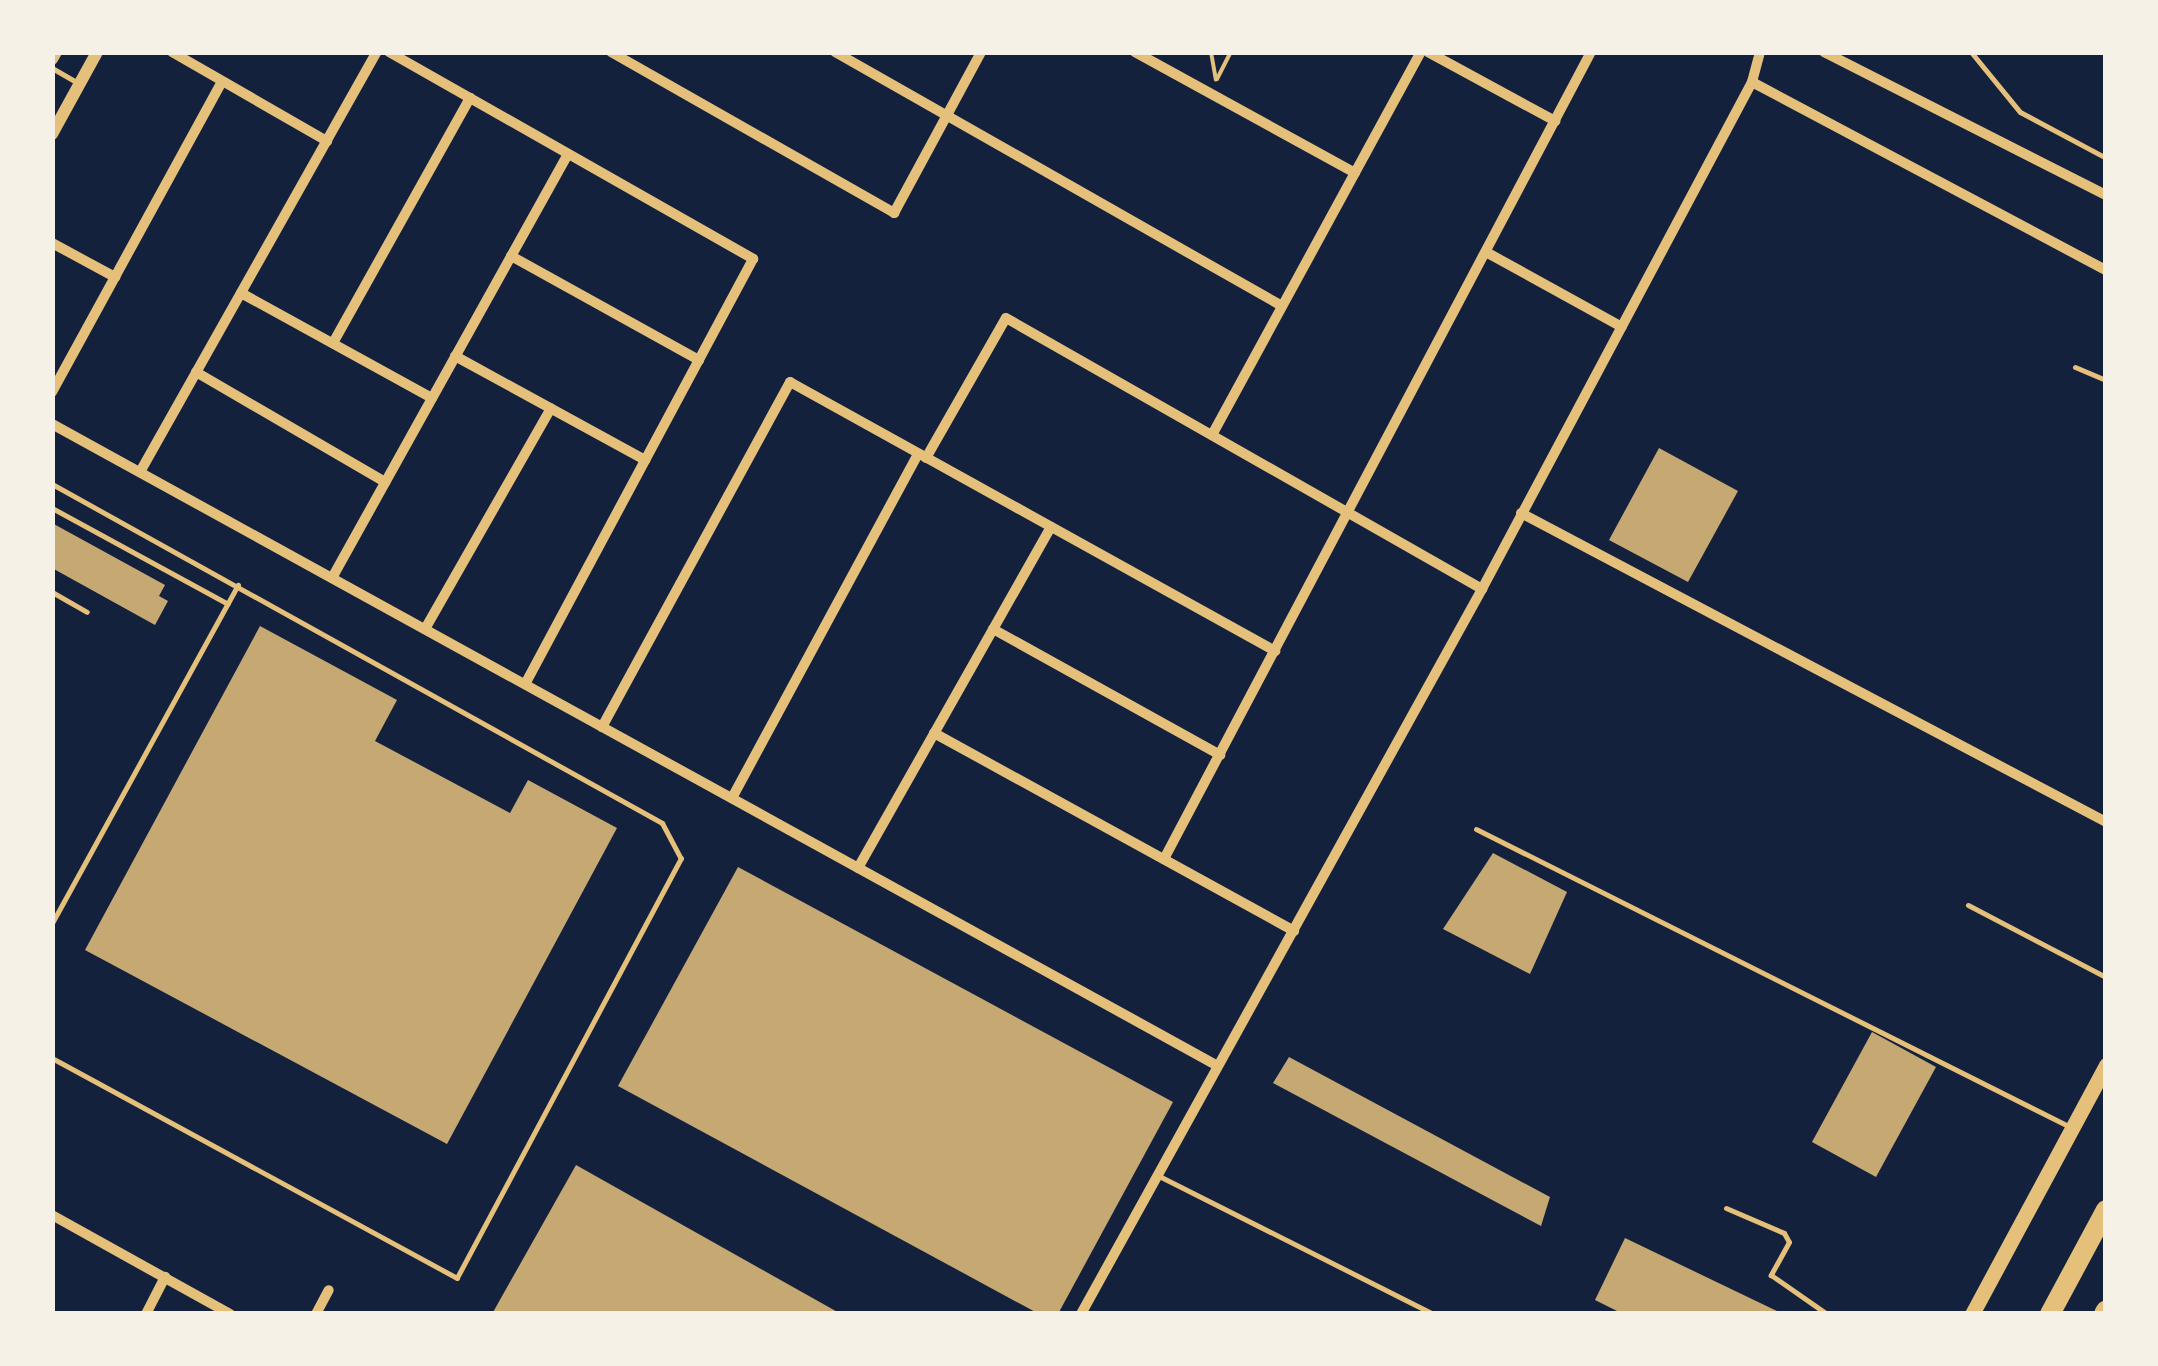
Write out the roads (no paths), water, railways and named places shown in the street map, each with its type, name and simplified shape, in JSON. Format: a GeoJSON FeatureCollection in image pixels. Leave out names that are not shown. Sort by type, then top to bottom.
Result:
{"type":"FeatureCollection","features":[{"type":"Feature","properties":{"kind":"highway"},"geometry":{"type":"LineString","coordinates":[[2050,1314],[2106,1210]]}},
{"type":"Feature","properties":{"kind":"main road"},"geometry":{"type":"LineString","coordinates":[[1972,1314],[2106,1065]]}},
{"type":"Feature","properties":{"kind":"street"},"geometry":{"type":"LineString","coordinates":[[52,59],[56,52]]}},
{"type":"Feature","properties":{"kind":"street"},"geometry":{"type":"LineString","coordinates":[[52,134],[97,52]]}},
{"type":"Feature","properties":{"kind":"street"},"geometry":{"type":"LineString","coordinates":[[172,52],[327,141]]}},
{"type":"Feature","properties":{"kind":"street"},"geometry":{"type":"LineString","coordinates":[[140,472],[377,52]]}},
{"type":"Feature","properties":{"kind":"street"},"geometry":{"type":"LineString","coordinates":[[388,52],[753,258],[525,684]]}},
{"type":"Feature","properties":{"kind":"street"},"geometry":{"type":"LineString","coordinates":[[610,52],[894,213],[981,52]]}},
{"type":"Feature","properties":{"kind":"street"},"geometry":{"type":"LineString","coordinates":[[834,52],[1282,306]]}},
{"type":"Feature","properties":{"kind":"street"},"geometry":{"type":"LineString","coordinates":[[1136,52],[1355,173]]}},
{"type":"Feature","properties":{"kind":"street"},"geometry":{"type":"LineString","coordinates":[[1212,434],[1424,52],[1555,121]]}},
{"type":"Feature","properties":{"kind":"street"},"geometry":{"type":"LineString","coordinates":[[1164,860],[1591,52]]}},
{"type":"Feature","properties":{"kind":"street"},"geometry":{"type":"LineString","coordinates":[[1080,1314],[1482,590],[1752,82],[1760,52]]}},
{"type":"Feature","properties":{"kind":"street"},"geometry":{"type":"LineString","coordinates":[[1824,52],[2106,194]]}},
{"type":"Feature","properties":{"kind":"street"},"geometry":{"type":"LineString","coordinates":[[52,392],[222,81]]}},
{"type":"Feature","properties":{"kind":"street"},"geometry":{"type":"LineString","coordinates":[[1752,82],[2106,270]]}},
{"type":"Feature","properties":{"kind":"street"},"geometry":{"type":"LineString","coordinates":[[334,344],[470,98]]}},
{"type":"Feature","properties":{"kind":"street"},"geometry":{"type":"LineString","coordinates":[[332,578],[568,154]]}},
{"type":"Feature","properties":{"kind":"street"},"geometry":{"type":"LineString","coordinates":[[52,243],[115,277]]}},
{"type":"Feature","properties":{"kind":"street"},"geometry":{"type":"LineString","coordinates":[[1486,252],[1622,327]]}},
{"type":"Feature","properties":{"kind":"street"},"geometry":{"type":"LineString","coordinates":[[511,256],[699,360]]}},
{"type":"Feature","properties":{"kind":"street"},"geometry":{"type":"LineString","coordinates":[[242,293],[432,398]]}},
{"type":"Feature","properties":{"kind":"street"},"geometry":{"type":"LineString","coordinates":[[732,798],[922,456],[1006,318],[1482,590]]}},
{"type":"Feature","properties":{"kind":"street"},"geometry":{"type":"LineString","coordinates":[[456,356],[645,460]]}},
{"type":"Feature","properties":{"kind":"street"},"geometry":{"type":"LineString","coordinates":[[196,372],[385,482]]}},
{"type":"Feature","properties":{"kind":"street"},"geometry":{"type":"LineString","coordinates":[[602,727],[790,382],[1274,651]]}},
{"type":"Feature","properties":{"kind":"street"},"geometry":{"type":"LineString","coordinates":[[425,630],[551,408]]}},
{"type":"Feature","properties":{"kind":"street"},"geometry":{"type":"LineString","coordinates":[[52,424],[1216,1064]]}},
{"type":"Feature","properties":{"kind":"street"},"geometry":{"type":"LineString","coordinates":[[1521,512],[2106,822]]}},
{"type":"Feature","properties":{"kind":"street"},"geometry":{"type":"LineString","coordinates":[[858,868],[1051,527]]}},
{"type":"Feature","properties":{"kind":"street"},"geometry":{"type":"LineString","coordinates":[[993,630],[1220,755]]}},
{"type":"Feature","properties":{"kind":"street"},"geometry":{"type":"LineString","coordinates":[[934,733],[1294,930]]}},
{"type":"Feature","properties":{"kind":"street"},"geometry":{"type":"LineString","coordinates":[[52,1215],[230,1314]]}},
{"type":"Feature","properties":{"kind":"street"},"geometry":{"type":"LineString","coordinates":[[146,1314],[166,1278]]}},
{"type":"Feature","properties":{"kind":"street"},"geometry":{"type":"LineString","coordinates":[[316,1314],[329,1290]]}},
{"type":"Feature","properties":{"kind":"lane"},"geometry":{"type":"LineString","coordinates":[[1972,52],[2020,112],[2106,158]]}},
{"type":"Feature","properties":{"kind":"lane"},"geometry":{"type":"LineString","coordinates":[[52,68],[80,84]]}},
{"type":"Feature","properties":{"kind":"lane"},"geometry":{"type":"LineString","coordinates":[[2075,367],[2106,380]]}},
{"type":"Feature","properties":{"kind":"lane"},"geometry":{"type":"LineString","coordinates":[[52,484],[662,822],[680,848],[678,870],[458,1278],[52,1058]]}},
{"type":"Feature","properties":{"kind":"lane"},"geometry":{"type":"LineString","coordinates":[[52,508],[228,604]]}},
{"type":"Feature","properties":{"kind":"lane"},"geometry":{"type":"LineString","coordinates":[[52,923],[238,585]]}},
{"type":"Feature","properties":{"kind":"lane"},"geometry":{"type":"LineString","coordinates":[[52,592],[88,612]]}},
{"type":"Feature","properties":{"kind":"lane"},"geometry":{"type":"LineString","coordinates":[[1476,829],[2072,1128]]}},
{"type":"Feature","properties":{"kind":"lane"},"geometry":{"type":"LineString","coordinates":[[1968,905],[2106,977]]}},
{"type":"Feature","properties":{"kind":"lane"},"geometry":{"type":"LineString","coordinates":[[1156,1174],[1434,1314]]}},
{"type":"Feature","properties":{"kind":"lane"},"geometry":{"type":"LineString","coordinates":[[1726,1208],[1784,1233],[1789,1242],[1770,1275],[1828,1314]]}}]}
